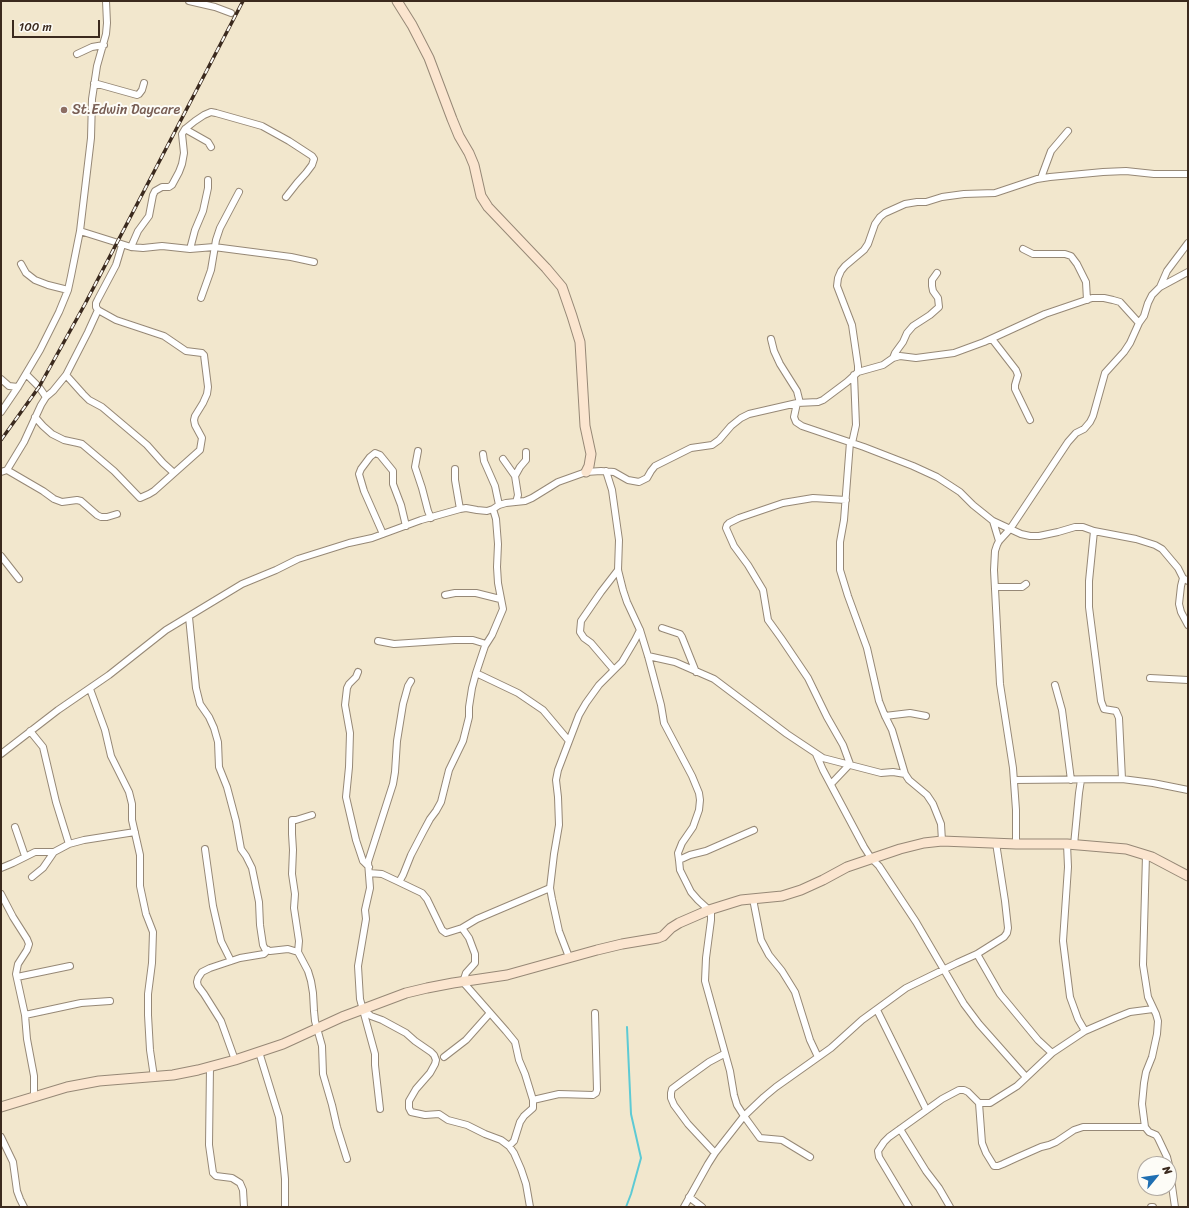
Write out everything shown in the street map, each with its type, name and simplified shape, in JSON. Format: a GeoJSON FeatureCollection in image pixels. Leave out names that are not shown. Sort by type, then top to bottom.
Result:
{"type":"FeatureCollection","features":[{"type":"Feature","properties":{"kind":"street"},"geometry":{"type":"LineString","coordinates":[[1,412],[40,350],[68,290],[80,231],[91,138],[94,83],[106,34],[106,1]]}},
{"type":"Feature","properties":{"kind":"street"},"geometry":{"type":"LineString","coordinates":[[190,1],[215,7],[231,13]]}},
{"type":"Feature","properties":{"kind":"street"},"geometry":{"type":"LineString","coordinates":[[397,1],[412,25],[429,58],[459,136],[469,153],[474,166],[481,196],[488,207],[542,263],[562,287],[580,342],[585,426],[591,454],[589,466],[586,472]]}},
{"type":"Feature","properties":{"kind":"street"},"geometry":{"type":"LineString","coordinates":[[78,54],[92,47],[104,45]]}},
{"type":"Feature","properties":{"kind":"street"},"geometry":{"type":"LineString","coordinates":[[94,83],[136,96],[142,90],[144,83]]}},
{"type":"Feature","properties":{"kind":"street"},"geometry":{"type":"LineString","coordinates":[[131,247],[138,231],[149,216],[155,191],[162,187],[170,186],[178,175],[184,153],[182,134],[185,129],[204,115],[211,112],[216,112],[262,126],[312,156],[314,161],[286,197]]}},
{"type":"Feature","properties":{"kind":"street"},"geometry":{"type":"LineString","coordinates":[[185,129],[208,142],[211,147]]}},
{"type":"Feature","properties":{"kind":"street"},"geometry":{"type":"LineString","coordinates":[[1041,178],[1051,151],[1068,131]]}},
{"type":"Feature","properties":{"kind":"street"},"geometry":{"type":"LineString","coordinates":[[942,841],[941,824],[934,804],[928,795],[905,774],[892,730],[879,701],[867,648],[840,570],[840,542],[844,520],[851,442],[856,425],[856,374],[858,366],[852,325],[837,286],[838,278],[845,266],[864,250],[868,244],[875,224],[880,217],[885,213],[905,204],[926,202],[942,197],[964,194],[995,193],[1041,178],[1087,173],[1126,171],[1154,174],[1188,174]]}},
{"type":"Feature","properties":{"kind":"street"},"geometry":{"type":"LineString","coordinates":[[190,249],[195,230],[203,211],[208,188],[208,180]]}},
{"type":"Feature","properties":{"kind":"street"},"geometry":{"type":"LineString","coordinates":[[201,298],[211,270],[214,247],[220,228],[239,192]]}},
{"type":"Feature","properties":{"kind":"street"},"geometry":{"type":"LineString","coordinates":[[80,231],[131,247],[143,248],[162,246],[190,249],[214,247],[290,257],[314,262]]}},
{"type":"Feature","properties":{"kind":"street"},"geometry":{"type":"LineString","coordinates":[[1160,287],[1167,271],[1188,243]]}},
{"type":"Feature","properties":{"kind":"street"},"geometry":{"type":"LineString","coordinates":[[35,417],[52,434],[64,440],[82,444],[114,471],[140,498],[154,491],[200,450],[202,438],[194,420],[207,394],[208,387],[204,355],[202,353],[186,351],[164,336],[116,320],[98,310],[96,304],[116,265],[122,245]]}},
{"type":"Feature","properties":{"kind":"street"},"geometry":{"type":"LineString","coordinates":[[1023,249],[1031,254],[1065,254],[1071,256],[1086,282],[1087,300]]}},
{"type":"Feature","properties":{"kind":"street"},"geometry":{"type":"LineString","coordinates":[[21,264],[26,274],[35,280],[68,290]]}},
{"type":"Feature","properties":{"kind":"street"},"geometry":{"type":"LineString","coordinates":[[1016,844],[1013,768],[1000,684],[994,570],[995,551],[999,541],[1010,529],[1068,442],[1076,433],[1084,429],[1090,422],[1105,373],[1124,352],[1134,336],[1152,295],[1160,287],[1188,272]]}},
{"type":"Feature","properties":{"kind":"street"},"geometry":{"type":"LineString","coordinates":[[893,358],[903,342],[907,332],[939,307],[938,298],[933,291],[932,286],[932,280],[937,273]]}},
{"type":"Feature","properties":{"kind":"street"},"geometry":{"type":"LineString","coordinates":[[1,754],[58,710],[90,689],[136,655],[166,630],[242,584],[298,559],[349,543],[372,538],[460,509],[466,508],[487,510],[506,503],[532,498],[558,482],[586,472],[614,472],[628,480],[639,482],[647,478],[655,466],[691,448],[712,445],[719,440],[731,426],[749,414],[799,403],[818,402],[823,400],[856,374],[883,365],[893,358],[900,356],[916,358],[954,353],[992,339],[1045,314],[1092,298],[1104,298],[1120,302],[1139,323]]}},
{"type":"Feature","properties":{"kind":"street"},"geometry":{"type":"LineString","coordinates":[[98,310],[66,375],[46,397],[24,442],[4,471],[62,502],[77,500],[82,501],[101,517],[117,514]]}},
{"type":"Feature","properties":{"kind":"street"},"geometry":{"type":"LineString","coordinates":[[771,339],[774,351],[780,364],[797,391],[799,403],[794,417],[796,422],[802,426],[851,442],[937,477],[960,492],[992,521],[1021,534],[1039,536],[1075,527],[1084,527],[1094,531],[1136,539],[1162,549],[1170,557],[1186,579],[1181,586],[1179,604],[1181,612],[1188,625]]}},
{"type":"Feature","properties":{"kind":"street"},"geometry":{"type":"LineString","coordinates":[[992,339],[1016,370],[1018,375],[1015,389],[1030,420]]}},
{"type":"Feature","properties":{"kind":"street"},"geometry":{"type":"LineString","coordinates":[[26,374],[39,387],[46,397]]}},
{"type":"Feature","properties":{"kind":"street"},"geometry":{"type":"LineString","coordinates":[[66,375],[89,400],[102,407],[147,445],[174,473]]}},
{"type":"Feature","properties":{"kind":"street"},"geometry":{"type":"LineString","coordinates":[[1,379],[9,386],[18,387]]}},
{"type":"Feature","properties":{"kind":"street"},"geometry":{"type":"LineString","coordinates":[[418,451],[415,467],[431,518]]}},
{"type":"Feature","properties":{"kind":"street"},"geometry":{"type":"LineString","coordinates":[[515,476],[526,460],[526,452]]}},
{"type":"Feature","properties":{"kind":"street"},"geometry":{"type":"LineString","coordinates":[[383,534],[364,491],[359,474],[370,457],[375,453],[380,455],[392,468],[393,484],[401,505],[406,526]]}},
{"type":"Feature","properties":{"kind":"street"},"geometry":{"type":"LineString","coordinates":[[482,454],[495,486],[499,505]]}},
{"type":"Feature","properties":{"kind":"street"},"geometry":{"type":"LineString","coordinates":[[503,459],[515,476],[518,494],[516,502]]}},
{"type":"Feature","properties":{"kind":"street"},"geometry":{"type":"LineString","coordinates":[[455,469],[455,480],[460,509]]}},
{"type":"Feature","properties":{"kind":"street"},"geometry":{"type":"LineString","coordinates":[[606,471],[612,490],[619,540],[618,570],[627,602],[640,630],[648,656],[662,705],[664,723],[692,776],[699,793],[699,810],[693,827],[678,853],[680,870],[691,892],[711,913],[705,981],[717,1022],[724,1054],[730,1071],[734,1095],[737,1105],[760,1138],[782,1140],[810,1158]]}},
{"type":"Feature","properties":{"kind":"street"},"geometry":{"type":"LineString","coordinates":[[846,500],[813,498],[783,503],[739,518],[728,523],[726,528],[734,546],[748,565],[763,590],[768,620],[808,678],[827,717],[843,745],[850,764]]}},
{"type":"Feature","properties":{"kind":"street"},"geometry":{"type":"LineString","coordinates":[[399,882],[423,832],[441,802],[449,770],[463,741],[469,717],[472,688],[476,673],[486,644],[492,635],[503,608],[498,583],[498,544],[496,519],[493,509]]}},
{"type":"Feature","properties":{"kind":"street"},"geometry":{"type":"LineString","coordinates":[[992,521],[999,541]]}},
{"type":"Feature","properties":{"kind":"street"},"geometry":{"type":"LineString","coordinates":[[1094,531],[1089,581],[1089,607],[1101,701],[1104,709],[1116,711],[1119,718],[1122,779]]}},
{"type":"Feature","properties":{"kind":"street"},"geometry":{"type":"LineString","coordinates":[[1,556],[19,580]]}},
{"type":"Feature","properties":{"kind":"street"},"geometry":{"type":"LineString","coordinates":[[614,670],[580,632],[581,621],[618,570]]}},
{"type":"Feature","properties":{"kind":"street"},"geometry":{"type":"LineString","coordinates":[[995,587],[1022,587],[1026,584]]}},
{"type":"Feature","properties":{"kind":"street"},"geometry":{"type":"LineString","coordinates":[[445,595],[455,593],[476,593],[500,599]]}},
{"type":"Feature","properties":{"kind":"street"},"geometry":{"type":"LineString","coordinates":[[189,616],[196,688],[200,704],[209,717],[218,742],[219,767],[227,787],[236,821],[241,849],[252,868],[259,902],[261,935],[263,945],[265,949],[268,950]]}},
{"type":"Feature","properties":{"kind":"street"},"geometry":{"type":"LineString","coordinates":[[662,628],[680,634],[696,672]]}},
{"type":"Feature","properties":{"kind":"street"},"geometry":{"type":"LineString","coordinates":[[569,957],[559,931],[550,888],[559,825],[556,780],[558,770],[579,715],[586,703],[599,685],[626,656],[640,630]]}},
{"type":"Feature","properties":{"kind":"street"},"geometry":{"type":"LineString","coordinates":[[378,641],[394,644],[473,640],[486,644]]}},
{"type":"Feature","properties":{"kind":"street"},"geometry":{"type":"LineString","coordinates":[[648,656],[675,662],[714,679],[816,754],[830,760],[858,766],[866,770],[881,773],[893,772],[905,774]]}},
{"type":"Feature","properties":{"kind":"street"},"geometry":{"type":"LineString","coordinates":[[358,672],[347,688],[344,705],[350,733],[346,797],[356,840],[363,861],[369,870],[382,874],[422,893],[427,899],[442,930],[446,933],[462,928],[550,888]]}},
{"type":"Feature","properties":{"kind":"street"},"geometry":{"type":"LineString","coordinates":[[476,673],[518,693],[543,710],[569,741]]}},
{"type":"Feature","properties":{"kind":"street"},"geometry":{"type":"LineString","coordinates":[[1150,678],[1188,680]]}},
{"type":"Feature","properties":{"kind":"street"},"geometry":{"type":"LineString","coordinates":[[380,1109],[375,1054],[359,991],[358,966],[366,919],[365,910],[370,888],[368,862],[393,784],[403,704],[411,681]]}},
{"type":"Feature","properties":{"kind":"street"},"geometry":{"type":"LineString","coordinates":[[1055,685],[1062,710],[1071,780]]}},
{"type":"Feature","properties":{"kind":"street"},"geometry":{"type":"LineString","coordinates":[[90,689],[106,730],[111,756],[129,792],[132,804],[132,820],[140,855],[140,886],[146,914],[153,932],[152,963],[148,994],[148,1015],[150,1050],[154,1077]]}},
{"type":"Feature","properties":{"kind":"street"},"geometry":{"type":"LineString","coordinates":[[885,716],[910,713],[926,716]]}},
{"type":"Feature","properties":{"kind":"street"},"geometry":{"type":"LineString","coordinates":[[30,731],[42,747],[56,802],[69,844]]}},
{"type":"Feature","properties":{"kind":"street"},"geometry":{"type":"LineString","coordinates":[[816,754],[823,770],[871,858],[887,877],[945,970],[963,1003],[979,1024],[1026,1077]]}},
{"type":"Feature","properties":{"kind":"street"},"geometry":{"type":"LineString","coordinates":[[831,784],[850,764]]}},
{"type":"Feature","properties":{"kind":"street"},"geometry":{"type":"LineString","coordinates":[[1014,780],[1122,779],[1188,790]]}},
{"type":"Feature","properties":{"kind":"street"},"geometry":{"type":"LineString","coordinates":[[1081,780],[1068,867],[1064,944],[1070,997],[1078,1019],[1085,1031]]}},
{"type":"Feature","properties":{"kind":"street"},"geometry":{"type":"LineString","coordinates":[[312,815],[292,820],[292,874],[295,894],[294,908],[298,952],[303,960],[311,981],[314,1011],[322,1046],[323,1074],[347,1159]]}},
{"type":"Feature","properties":{"kind":"street"},"geometry":{"type":"LineString","coordinates":[[15,827],[25,856]]}},
{"type":"Feature","properties":{"kind":"street"},"geometry":{"type":"LineString","coordinates":[[679,860],[690,855],[706,851],[754,830]]}},
{"type":"Feature","properties":{"kind":"street"},"geometry":{"type":"LineString","coordinates":[[32,877],[43,868],[54,852],[69,844],[84,840],[135,832]]}},
{"type":"Feature","properties":{"kind":"street"},"geometry":{"type":"LineString","coordinates":[[1,1107],[67,1087],[99,1081],[173,1075],[235,1060],[283,1044],[363,1009],[406,993],[427,988],[507,975],[569,957],[622,944],[658,938],[663,936],[679,923],[709,910],[741,900],[782,896],[801,890],[847,867],[871,858],[924,843],[942,841],[1016,844],[1071,844],[1126,849],[1152,857],[1188,876]]}},
{"type":"Feature","properties":{"kind":"street"},"geometry":{"type":"LineString","coordinates":[[684,1207],[715,1153],[744,1116],[776,1087],[831,1048],[862,1020],[906,988],[977,954],[997,943],[1004,937],[1008,928],[996,843]]}},
{"type":"Feature","properties":{"kind":"street"},"geometry":{"type":"LineString","coordinates":[[205,850],[213,906],[221,941],[231,961]]}},
{"type":"Feature","properties":{"kind":"street"},"geometry":{"type":"LineString","coordinates":[[1,868],[13,864],[25,856],[35,852],[54,852]]}},
{"type":"Feature","properties":{"kind":"street"},"geometry":{"type":"LineString","coordinates":[[1146,855],[1143,965],[1148,997],[1158,1021],[1157,1034],[1152,1056],[1146,1072],[1142,1104],[1146,1127],[1149,1132],[1156,1135],[1165,1152],[1169,1165],[1175,1207]]}},
{"type":"Feature","properties":{"kind":"street"},"geometry":{"type":"LineString","coordinates":[[1,894],[8,909],[29,944],[18,964],[17,977],[25,1015],[27,1039],[34,1076],[34,1097]]}},
{"type":"Feature","properties":{"kind":"street"},"geometry":{"type":"LineString","coordinates":[[753,899],[761,940],[795,992],[810,1040],[818,1057]]}},
{"type":"Feature","properties":{"kind":"street"},"geometry":{"type":"LineString","coordinates":[[1,912],[8,909]]}},
{"type":"Feature","properties":{"kind":"street"},"geometry":{"type":"LineString","coordinates":[[462,928],[469,938],[475,954],[475,963],[466,973],[463,982]]}},
{"type":"Feature","properties":{"kind":"street"},"geometry":{"type":"LineString","coordinates":[[235,1060],[221,1021],[198,986],[197,982],[200,975],[202,972],[231,961],[264,954],[268,950],[288,949],[298,952]]}},
{"type":"Feature","properties":{"kind":"street"},"geometry":{"type":"LineString","coordinates":[[977,954],[1000,994],[1038,1040],[1052,1053]]}},
{"type":"Feature","properties":{"kind":"street"},"geometry":{"type":"LineString","coordinates":[[17,977],[70,966]]}},
{"type":"Feature","properties":{"kind":"street"},"geometry":{"type":"LineString","coordinates":[[463,982],[515,1042],[519,1060],[533,1100],[533,1108],[520,1122],[514,1141],[509,1146]]}},
{"type":"Feature","properties":{"kind":"street"},"geometry":{"type":"LineString","coordinates":[[25,1015],[81,1003],[110,1001]]}},
{"type":"Feature","properties":{"kind":"street"},"geometry":{"type":"LineString","coordinates":[[363,1009],[371,1016],[382,1020],[406,1033],[434,1055],[436,1060],[435,1064],[409,1101],[409,1108],[411,1112],[425,1115],[439,1114],[448,1120],[467,1125],[501,1140],[509,1146],[514,1153],[526,1184],[530,1207]]}},
{"type":"Feature","properties":{"kind":"street"},"geometry":{"type":"LineString","coordinates":[[877,1010],[926,1109]]}},
{"type":"Feature","properties":{"kind":"street"},"geometry":{"type":"LineString","coordinates":[[979,1103],[990,1103],[1017,1086],[1052,1053],[1085,1031],[1130,1012],[1153,1010]]}},
{"type":"Feature","properties":{"kind":"street"},"geometry":{"type":"LineString","coordinates":[[444,1057],[466,1040],[490,1013]]}},
{"type":"Feature","properties":{"kind":"street"},"geometry":{"type":"LineString","coordinates":[[533,1100],[559,1094],[596,1094],[595,1013]]}},
{"type":"Feature","properties":{"kind":"street"},"geometry":{"type":"LineString","coordinates":[[259,1052],[279,1117],[285,1179],[285,1207]]}},
{"type":"Feature","properties":{"kind":"street"},"geometry":{"type":"LineString","coordinates":[[715,1153],[688,1124],[674,1105],[671,1098],[671,1093],[672,1090],[684,1080],[709,1062],[724,1054]]}},
{"type":"Feature","properties":{"kind":"street"},"geometry":{"type":"LineString","coordinates":[[210,1067],[209,1145],[213,1173],[216,1176],[232,1178],[240,1183],[243,1190],[244,1207]]}},
{"type":"Feature","properties":{"kind":"street"},"geometry":{"type":"LineString","coordinates":[[909,1207],[879,1157],[878,1151],[884,1142],[900,1128],[926,1109],[959,1090],[968,1092],[979,1103],[982,1142],[986,1153],[994,1166],[1003,1164],[1041,1147],[1049,1145],[1074,1130],[1083,1127],[1146,1127]]}},
{"type":"Feature","properties":{"kind":"street"},"geometry":{"type":"LineString","coordinates":[[900,1128],[950,1207]]}},
{"type":"Feature","properties":{"kind":"street"},"geometry":{"type":"LineString","coordinates":[[1,1137],[13,1162],[17,1191],[24,1207]]}},
{"type":"Feature","properties":{"kind":"street"},"geometry":{"type":"LineString","coordinates":[[689,1198],[702,1207]]}},
{"type":"Feature","properties":{"kind":"waterway"},"geometry":{"type":"LineString","coordinates":[[626,1207],[641,1158],[631,1114],[627,1027]]}},
{"type":"Feature","properties":{"kind":"railway"},"geometry":{"type":"LineString","coordinates":[[1,440],[39,387],[85,304],[243,1]]}},
{"type":"Feature","properties":{"kind":"place","name":"St.Edwin Daycare"},"geometry":{"type":"Point","coordinates":[64,110]}}]}
